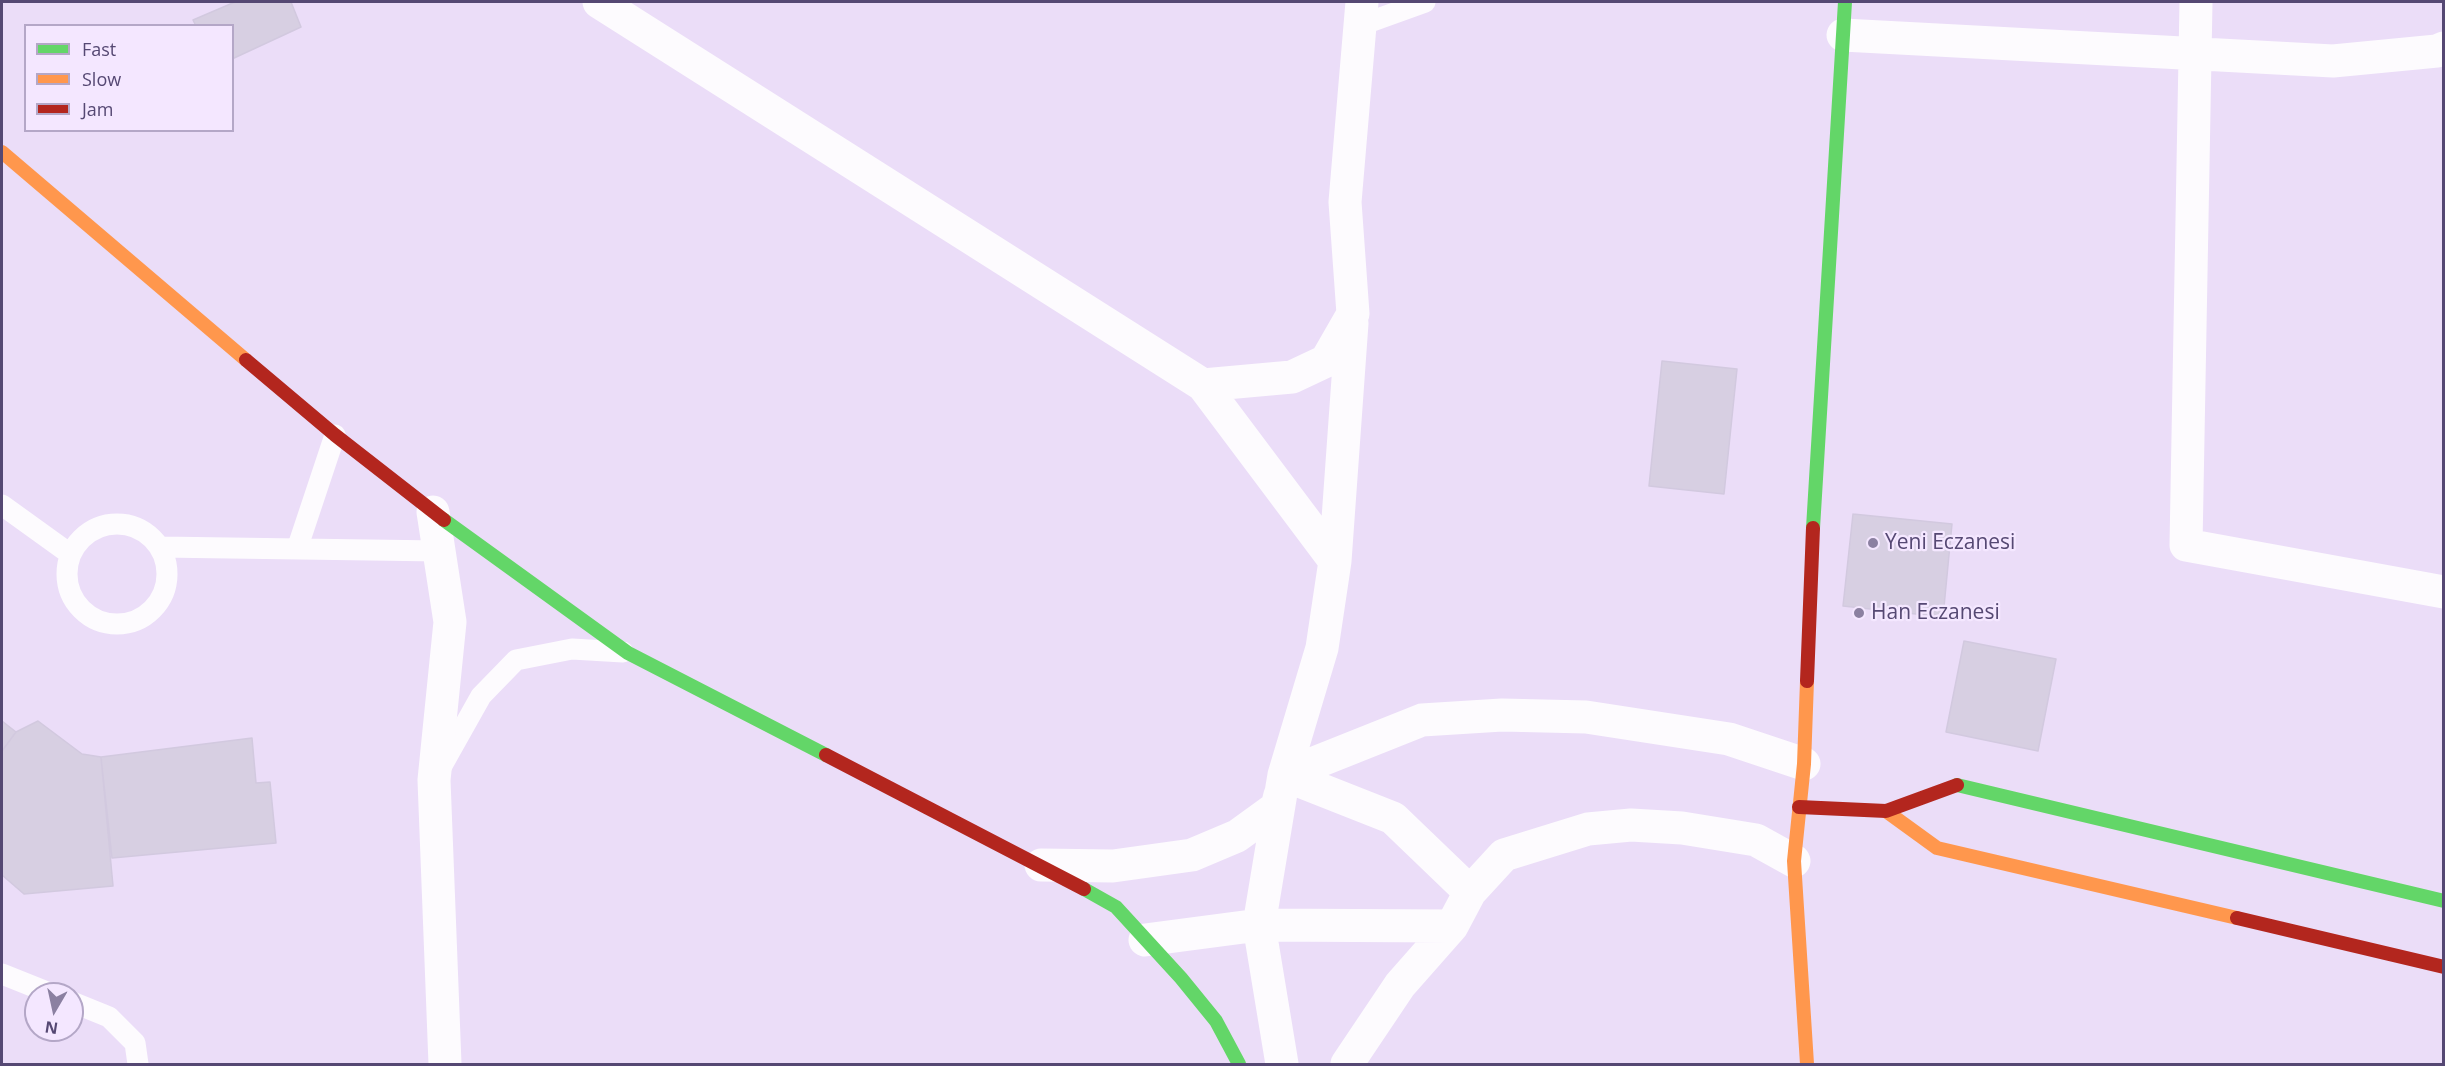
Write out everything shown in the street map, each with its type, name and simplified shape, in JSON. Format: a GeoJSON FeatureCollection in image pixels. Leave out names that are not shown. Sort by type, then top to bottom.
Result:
{"type":"FeatureCollection","features":[{"type":"Feature","properties":{"kind":"street"},"geometry":{"type":"LineString","coordinates":[[599,2],[1203,385],[1335,561]]}},
{"type":"Feature","properties":{"kind":"street"},"geometry":{"type":"LineString","coordinates":[[1807,1065],[1794,861],[1804,764],[1816,456],[1845,2]]}},
{"type":"Feature","properties":{"kind":"street"},"geometry":{"type":"LineString","coordinates":[[2196,2],[2193,54],[2186,545],[2444,592]]}},
{"type":"Feature","properties":{"kind":"street"},"geometry":{"type":"LineString","coordinates":[[1041,865],[1113,866],[1192,855],[1238,836],[1277,807],[1284,775],[1322,648],[1335,561],[1353,314],[1345,202],[1361,13]]}},
{"type":"Feature","properties":{"kind":"street"},"geometry":{"type":"LineString","coordinates":[[1843,35],[2333,61],[2437,51],[2444,48]]}},
{"type":"Feature","properties":{"kind":"street"},"geometry":{"type":"LineString","coordinates":[[2,152],[335,435],[433,512],[628,653],[1041,865],[1116,907],[1181,978],[1216,1021],[1239,1065]]}},
{"type":"Feature","properties":{"kind":"street"},"geometry":{"type":"LineString","coordinates":[[1203,385],[1292,377],[1326,360],[1353,314]]}},
{"type":"Feature","properties":{"kind":"street"},"geometry":{"type":"LineString","coordinates":[[433,512],[450,622],[434,780],[445,1065]]}},
{"type":"Feature","properties":{"kind":"street"},"geometry":{"type":"LineString","coordinates":[[1284,775],[1422,720],[1502,715],[1586,717],[1729,739],[1804,764]]}},
{"type":"Feature","properties":{"kind":"street"},"geometry":{"type":"LineString","coordinates":[[1284,775],[1393,818],[1470,892]]}},
{"type":"Feature","properties":{"kind":"street"},"geometry":{"type":"LineString","coordinates":[[1282,1065],[1259,925],[1284,775]]}},
{"type":"Feature","properties":{"kind":"street"},"geometry":{"type":"LineString","coordinates":[[1799,807],[1886,812],[1955,785],[2444,901]]}},
{"type":"Feature","properties":{"kind":"street"},"geometry":{"type":"LineString","coordinates":[[1886,812],[1937,848],[2444,967]]}},
{"type":"Feature","properties":{"kind":"street"},"geometry":{"type":"LineString","coordinates":[[1347,1065],[1400,986],[1452,926],[1470,892],[1504,855],[1588,829],[1631,825],[1756,840],[1794,861]]}},
{"type":"Feature","properties":{"kind":"street"},"geometry":{"type":"LineString","coordinates":[[1145,940],[1259,925],[1452,926]]}},
{"type":"Feature","properties":{"kind":"lane"},"geometry":{"type":"LineString","coordinates":[[1361,13],[1425,2]]}},
{"type":"Feature","properties":{"kind":"lane"},"geometry":{"type":"LineString","coordinates":[[297,549],[335,435]]}},
{"type":"Feature","properties":{"kind":"lane"},"geometry":{"type":"LineString","coordinates":[[2,505],[70,554]]}},
{"type":"Feature","properties":{"kind":"lane"},"geometry":{"type":"LineString","coordinates":[[113,523],[131,525],[148,534],[160,548],[168,569],[165,592],[152,611],[132,623],[109,624],[87,616],[72,599],[66,577],[70,554],[80,538],[96,528],[113,523]]}},
{"type":"Feature","properties":{"kind":"lane"},"geometry":{"type":"LineString","coordinates":[[160,548],[440,551]]}},
{"type":"Feature","properties":{"kind":"lane"},"geometry":{"type":"LineString","coordinates":[[434,780],[481,696],[516,660],[572,649],[628,653]]}},
{"type":"Feature","properties":{"kind":"lane"},"geometry":{"type":"LineString","coordinates":[[2,974],[24,983]]}},
{"type":"Feature","properties":{"kind":"lane"},"geometry":{"type":"LineString","coordinates":[[84,1007],[109,1017],[135,1043],[138,1065]]}},
{"type":"Feature","properties":{"kind":"shaded area"},"geometry":{"type":"Polygon","coordinates":[[[2,2],[2443,2],[2443,1064],[2,1064],[2,2]]]}},
{"type":"Feature","properties":{"kind":"building"},"geometry":{"type":"Polygon","coordinates":[[[235,2],[291,2],[301,27],[234,58],[234,24],[195,24],[193,20],[235,2]]]}},
{"type":"Feature","properties":{"kind":"building"},"geometry":{"type":"Polygon","coordinates":[[[1662,361],[1737,369],[1724,494],[1649,486],[1662,361]]]}},
{"type":"Feature","properties":{"kind":"building"},"geometry":{"type":"Polygon","coordinates":[[[1853,514],[1952,524],[1943,617],[1843,606],[1853,514]]]}},
{"type":"Feature","properties":{"kind":"building"},"geometry":{"type":"Polygon","coordinates":[[[1964,641],[2056,659],[2038,751],[1946,732],[1964,641]]]}},
{"type":"Feature","properties":{"kind":"building"},"geometry":{"type":"Polygon","coordinates":[[[2,721],[16,732],[2,751],[2,721]]]}},
{"type":"Feature","properties":{"kind":"building"},"geometry":{"type":"Polygon","coordinates":[[[38,721],[82,754],[101,757],[113,886],[24,894],[2,875],[2,751],[16,732],[38,721]]]}},
{"type":"Feature","properties":{"kind":"building"},"geometry":{"type":"Polygon","coordinates":[[[252,738],[256,783],[270,782],[276,843],[112,858],[101,757],[252,738]]]}},
{"type":"Feature","properties":{"kind":"traffic: fast"},"geometry":{"type":"LineString","coordinates":[[1813,528],[1845,2]]}},
{"type":"Feature","properties":{"kind":"traffic: fast"},"geometry":{"type":"LineString","coordinates":[[444,520],[628,653],[826,755]]}},
{"type":"Feature","properties":{"kind":"traffic: fast"},"geometry":{"type":"LineString","coordinates":[[1957,785],[2444,901]]}},
{"type":"Feature","properties":{"kind":"traffic: fast"},"geometry":{"type":"LineString","coordinates":[[1084,889],[1116,907],[1181,978],[1216,1021],[1239,1064]]}},
{"type":"Feature","properties":{"kind":"traffic: slow"},"geometry":{"type":"LineString","coordinates":[[2,152],[246,360]]}},
{"type":"Feature","properties":{"kind":"traffic: slow"},"geometry":{"type":"LineString","coordinates":[[1807,681],[1804,764],[1794,861],[1807,1064]]}},
{"type":"Feature","properties":{"kind":"traffic: slow"},"geometry":{"type":"LineString","coordinates":[[1886,811],[1937,848],[2237,918]]}},
{"type":"Feature","properties":{"kind":"traffic: jam"},"geometry":{"type":"LineString","coordinates":[[246,360],[335,435],[444,520]]}},
{"type":"Feature","properties":{"kind":"traffic: jam"},"geometry":{"type":"LineString","coordinates":[[1807,681],[1813,528]]}},
{"type":"Feature","properties":{"kind":"traffic: jam"},"geometry":{"type":"LineString","coordinates":[[826,755],[1084,889]]}},
{"type":"Feature","properties":{"kind":"traffic: jam"},"geometry":{"type":"LineString","coordinates":[[1799,807],[1886,811],[1957,785]]}},
{"type":"Feature","properties":{"kind":"traffic: jam"},"geometry":{"type":"LineString","coordinates":[[2237,918],[2444,967]]}},
{"type":"Feature","properties":{"kind":"place","name":"Yeni Eczanesi"},"geometry":{"type":"Point","coordinates":[1873,543]}},
{"type":"Feature","properties":{"kind":"place","name":"Han Eczanesi"},"geometry":{"type":"Point","coordinates":[1859,613]}}]}
